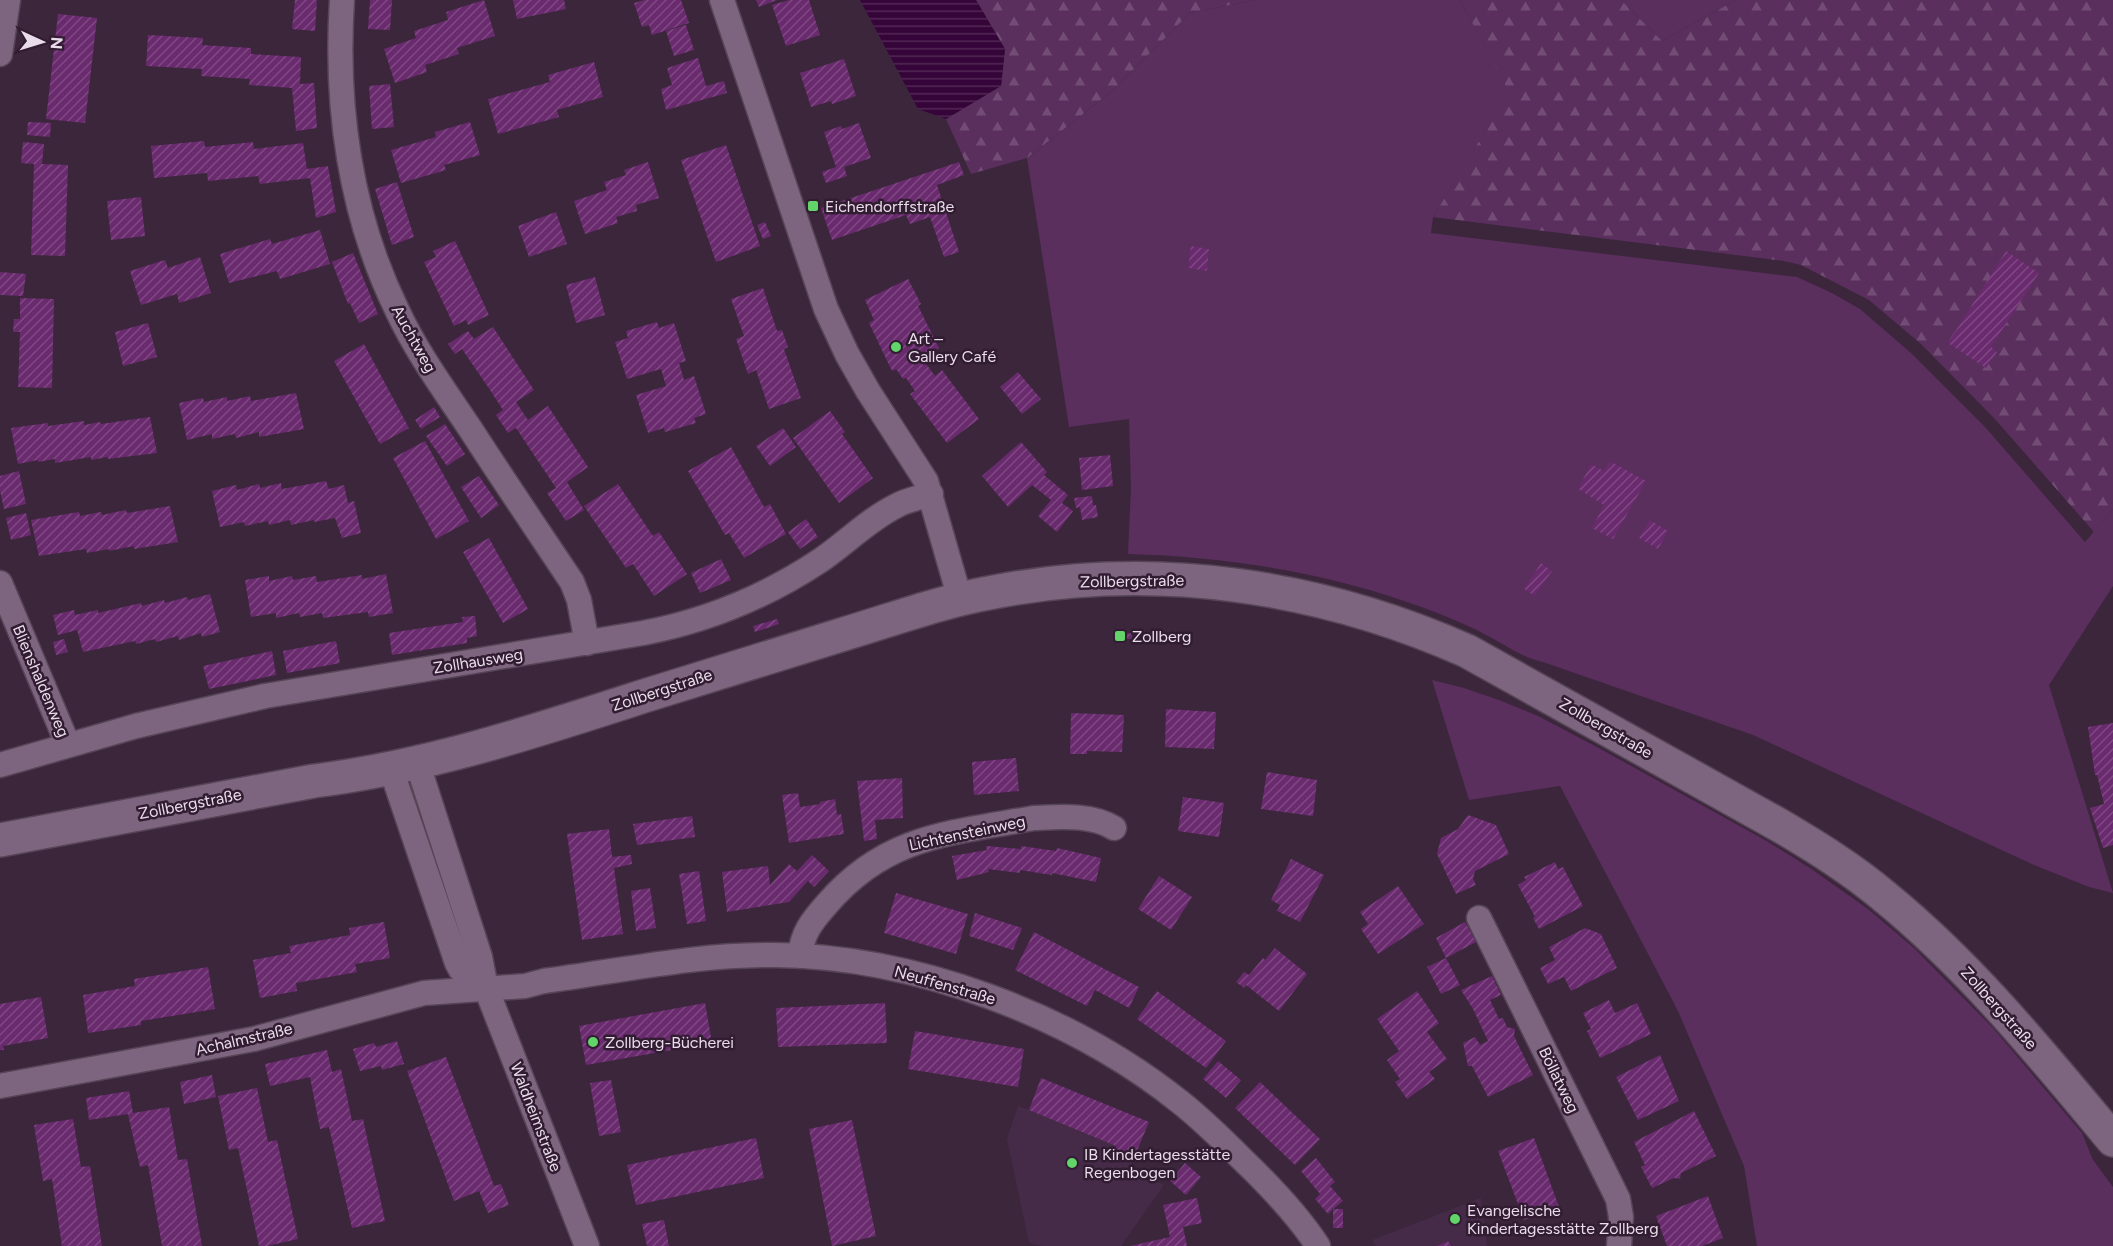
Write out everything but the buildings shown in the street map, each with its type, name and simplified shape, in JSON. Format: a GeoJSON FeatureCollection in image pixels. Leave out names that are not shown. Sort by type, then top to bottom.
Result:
{"type":"FeatureCollection","features":[{"type":"Feature","properties":{"kind":"main road","name":"Zollbergstraße"},"geometry":{"type":"LineString","coordinates":[[0,840],[404,766],[542,729],[735,667],[960,599],[1033,586],[1104,579],[1150,578],[1209,581],[1272,589],[1388,619],[1467,651],[1779,825],[1860,877],[1909,917],[1972,978],[2113,1140]]}},
{"type":"Feature","properties":{"kind":"street"},"geometry":{"type":"LineString","coordinates":[[0,54],[8,0]]}},
{"type":"Feature","properties":{"kind":"street","name":"Auchtweg"},"geometry":{"type":"LineString","coordinates":[[342,0],[340,73],[349,163],[360,210],[385,283],[405,326],[428,365],[572,582],[579,600],[587,643]]}},
{"type":"Feature","properties":{"kind":"street"},"geometry":{"type":"LineString","coordinates":[[722,0],[826,309],[847,354],[868,391],[920,468],[931,494],[960,599]]}},
{"type":"Feature","properties":{"kind":"street","name":"Zollhausweg"},"geometry":{"type":"LineString","coordinates":[[0,765],[136,726],[265,696],[671,628],[731,608],[771,588],[820,561],[892,508],[931,494]]}},
{"type":"Feature","properties":{"kind":"street","name":"Blienshaldenweg"},"geometry":{"type":"LineString","coordinates":[[0,583],[68,745]]}},
{"type":"Feature","properties":{"kind":"street"},"geometry":{"type":"LineString","coordinates":[[404,766],[457,963],[461,970],[486,988]]}},
{"type":"Feature","properties":{"kind":"street","name":"Lichtensteinweg"},"geometry":{"type":"LineString","coordinates":[[800,956],[804,933],[832,898],[863,870],[881,857],[901,848],[921,840],[1034,818],[1094,820],[1105,822],[1114,828]]}},
{"type":"Feature","properties":{"kind":"street","name":"Böllatweg"},"geometry":{"type":"LineString","coordinates":[[1479,918],[1618,1199],[1621,1217],[1619,1246]]}},
{"type":"Feature","properties":{"kind":"street","name":"Neuffenstraße"},"geometry":{"type":"LineString","coordinates":[[486,988],[525,986],[544,981],[687,962],[762,956],[800,956],[897,970],[948,984],[1013,1006],[1079,1038],[1143,1076],[1179,1101],[1266,1182],[1318,1246]]}},
{"type":"Feature","properties":{"kind":"street","name":"Achalmstraße"},"geometry":{"type":"LineString","coordinates":[[0,1086],[254,1039],[424,993],[486,988]]}},
{"type":"Feature","properties":{"kind":"street","name":"Waldheimstraße"},"geometry":{"type":"LineString","coordinates":[[486,988],[587,1246]]}},
{"type":"Feature","properties":{"kind":"shaded area"},"geometry":{"type":"Polygon","coordinates":[[[860,0],[976,0],[1005,49],[1001,86],[946,119],[918,109],[860,0]]]}},
{"type":"Feature","properties":{"kind":"shaded area","name":"IB Kindertagesstätte Regenbogen"},"geometry":{"type":"Polygon","coordinates":[[[1041,1078],[1149,1122],[1130,1168],[1164,1185],[1121,1246],[1042,1246],[1029,1243],[1007,1139],[1018,1106],[1029,1110],[1041,1078]]]}},
{"type":"Feature","properties":{"kind":"shaded area","name":"Evangelische Kindertagesstätte Zollberg"},"geometry":{"type":"Polygon","coordinates":[[[1481,1198],[1487,1246],[1376,1246],[1372,1240],[1481,1198]]]}},
{"type":"Feature","properties":{"kind":"green space"},"geometry":{"type":"Polygon","coordinates":[[[976,0],[1255,0],[1190,13],[1111,92],[1027,158],[971,174],[946,119],[1001,86],[1005,49],[976,0]]]}},
{"type":"Feature","properties":{"kind":"green space"},"geometry":{"type":"Polygon","coordinates":[[[1255,0],[1460,0],[1510,92],[1433,217],[1431,233],[1797,277],[1860,309],[1911,353],[1986,428],[2085,542],[2113,509],[2113,586],[2049,685],[2113,893],[2089,887],[2034,865],[1753,735],[1528,657],[1459,622],[1391,596],[1317,577],[1243,563],[1128,554],[1131,488],[1129,419],[1069,427],[1027,158],[1111,92],[1190,13],[1255,0]]]}},
{"type":"Feature","properties":{"kind":"green space"},"geometry":{"type":"Polygon","coordinates":[[[1460,0],[1621,0],[1662,41],[1736,0],[2113,0],[2113,509],[2094,532],[1994,418],[1921,344],[1869,300],[1801,265],[1433,217],[1509,92],[1460,0]]]}},
{"type":"Feature","properties":{"kind":"green space"},"geometry":{"type":"Polygon","coordinates":[[[1621,0],[1736,0],[1662,41],[1621,0]]]}},
{"type":"Feature","properties":{"kind":"green space"},"geometry":{"type":"Polygon","coordinates":[[[1432,680],[1464,688],[1538,716],[1765,840],[1868,909],[1914,948],[1993,1028],[2082,1133],[2093,1160],[2113,1187],[2113,1246],[1757,1246],[1744,1166],[1678,1011],[1560,786],[1469,800],[1432,680]]]}},
{"type":"Feature","properties":{"kind":"place","name":"Eichendorffstraße"},"geometry":{"type":"Point","coordinates":[813,206]}},
{"type":"Feature","properties":{"kind":"place","name":"Art – Gallery Café"},"geometry":{"type":"Point","coordinates":[896,347]}},
{"type":"Feature","properties":{"kind":"place","name":"Zollberg"},"geometry":{"type":"Point","coordinates":[1120,636]}},
{"type":"Feature","properties":{"kind":"place","name":"Zollberg-Bücherei"},"geometry":{"type":"Point","coordinates":[593,1042]}},
{"type":"Feature","properties":{"kind":"place","name":"IB Kindertagesstätte Regenbogen"},"geometry":{"type":"Point","coordinates":[1072,1163]}},
{"type":"Feature","properties":{"kind":"place","name":"Evangelische Kindertagesstätte Zollberg"},"geometry":{"type":"Point","coordinates":[1455,1219]}}]}
